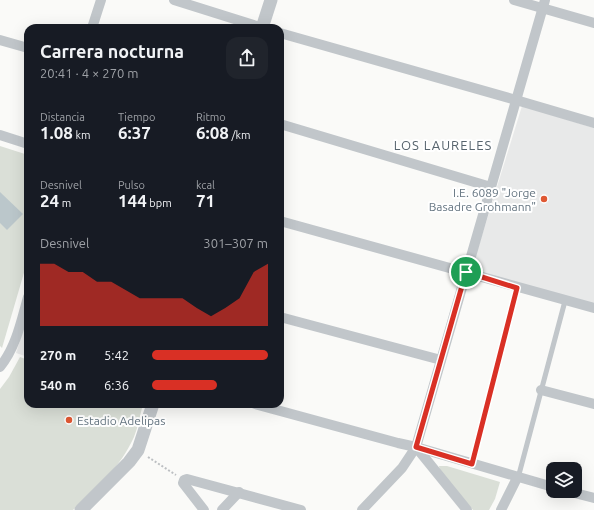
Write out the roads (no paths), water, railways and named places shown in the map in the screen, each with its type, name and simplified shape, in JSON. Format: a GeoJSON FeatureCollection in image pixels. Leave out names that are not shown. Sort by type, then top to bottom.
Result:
{"type":"FeatureCollection","features":[{"type":"Feature","properties":{"kind":"street"},"geometry":{"type":"LineString","coordinates":[[93,24],[101,0]]}},
{"type":"Feature","properties":{"kind":"street"},"geometry":{"type":"LineString","coordinates":[[174,0],[249,24]]}},
{"type":"Feature","properties":{"kind":"street"},"geometry":{"type":"LineString","coordinates":[[263,24],[271,0]]}},
{"type":"Feature","properties":{"kind":"street"},"geometry":{"type":"LineString","coordinates":[[514,0],[544,4],[594,23]]}},
{"type":"Feature","properties":{"kind":"street"},"geometry":{"type":"LineString","coordinates":[[362,510],[402,468],[416,447],[544,4]]}},
{"type":"Feature","properties":{"kind":"street"},"geometry":{"type":"LineString","coordinates":[[284,34],[594,123]]}},
{"type":"Feature","properties":{"kind":"street"},"geometry":{"type":"LineString","coordinates":[[0,40],[24,47]]}},
{"type":"Feature","properties":{"kind":"street"},"geometry":{"type":"LineString","coordinates":[[284,125],[491,187]]}},
{"type":"Feature","properties":{"kind":"street"},"geometry":{"type":"LineString","coordinates":[[0,136],[24,143]]}},
{"type":"Feature","properties":{"kind":"street"},"geometry":{"type":"LineString","coordinates":[[284,222],[466,272],[517,288],[594,308]]}},
{"type":"Feature","properties":{"kind":"street"},"geometry":{"type":"LineString","coordinates":[[0,368],[15,343],[24,311]]}},
{"type":"Feature","properties":{"kind":"street"},"geometry":{"type":"LineString","coordinates":[[284,318],[441,360]]}},
{"type":"Feature","properties":{"kind":"street"},"geometry":{"type":"LineString","coordinates":[[541,390],[594,404]]}},
{"type":"Feature","properties":{"kind":"street"},"geometry":{"type":"LineString","coordinates":[[81,510],[129,462],[138,450],[152,408]]}},
{"type":"Feature","properties":{"kind":"street"},"geometry":{"type":"LineString","coordinates":[[270,408],[416,447],[546,485]]}},
{"type":"Feature","properties":{"kind":"street"},"geometry":{"type":"LineString","coordinates":[[416,447],[467,510]]}},
{"type":"Feature","properties":{"kind":"street"},"geometry":{"type":"LineString","coordinates":[[501,510],[518,478]]}},
{"type":"Feature","properties":{"kind":"street"},"geometry":{"type":"LineString","coordinates":[[204,510],[183,483],[184,480],[187,479],[238,492],[301,510]]}},
{"type":"Feature","properties":{"kind":"street"},"geometry":{"type":"LineString","coordinates":[[222,510],[238,492]]}},
{"type":"Feature","properties":{"kind":"street"},"geometry":{"type":"LineString","coordinates":[[582,495],[594,498]]}},
{"type":"Feature","properties":{"kind":"lane"},"geometry":{"type":"LineString","coordinates":[[472,464],[517,288]]}},
{"type":"Feature","properties":{"kind":"lane"},"geometry":{"type":"LineString","coordinates":[[518,478],[565,301]]}},
{"type":"Feature","properties":{"kind":"place","name":"I.E. 6089 \"Jorge Basadre Grohmann\""},"geometry":{"type":"Point","coordinates":[544,199]}},
{"type":"Feature","properties":{"kind":"place","name":"Estadio Adelipas"},"geometry":{"type":"Point","coordinates":[69,420]}},
{"type":"Feature","properties":{"kind":"district","name":"LOS LAURELES"},"geometry":{"type":"Point","coordinates":[443,145]}}]}
